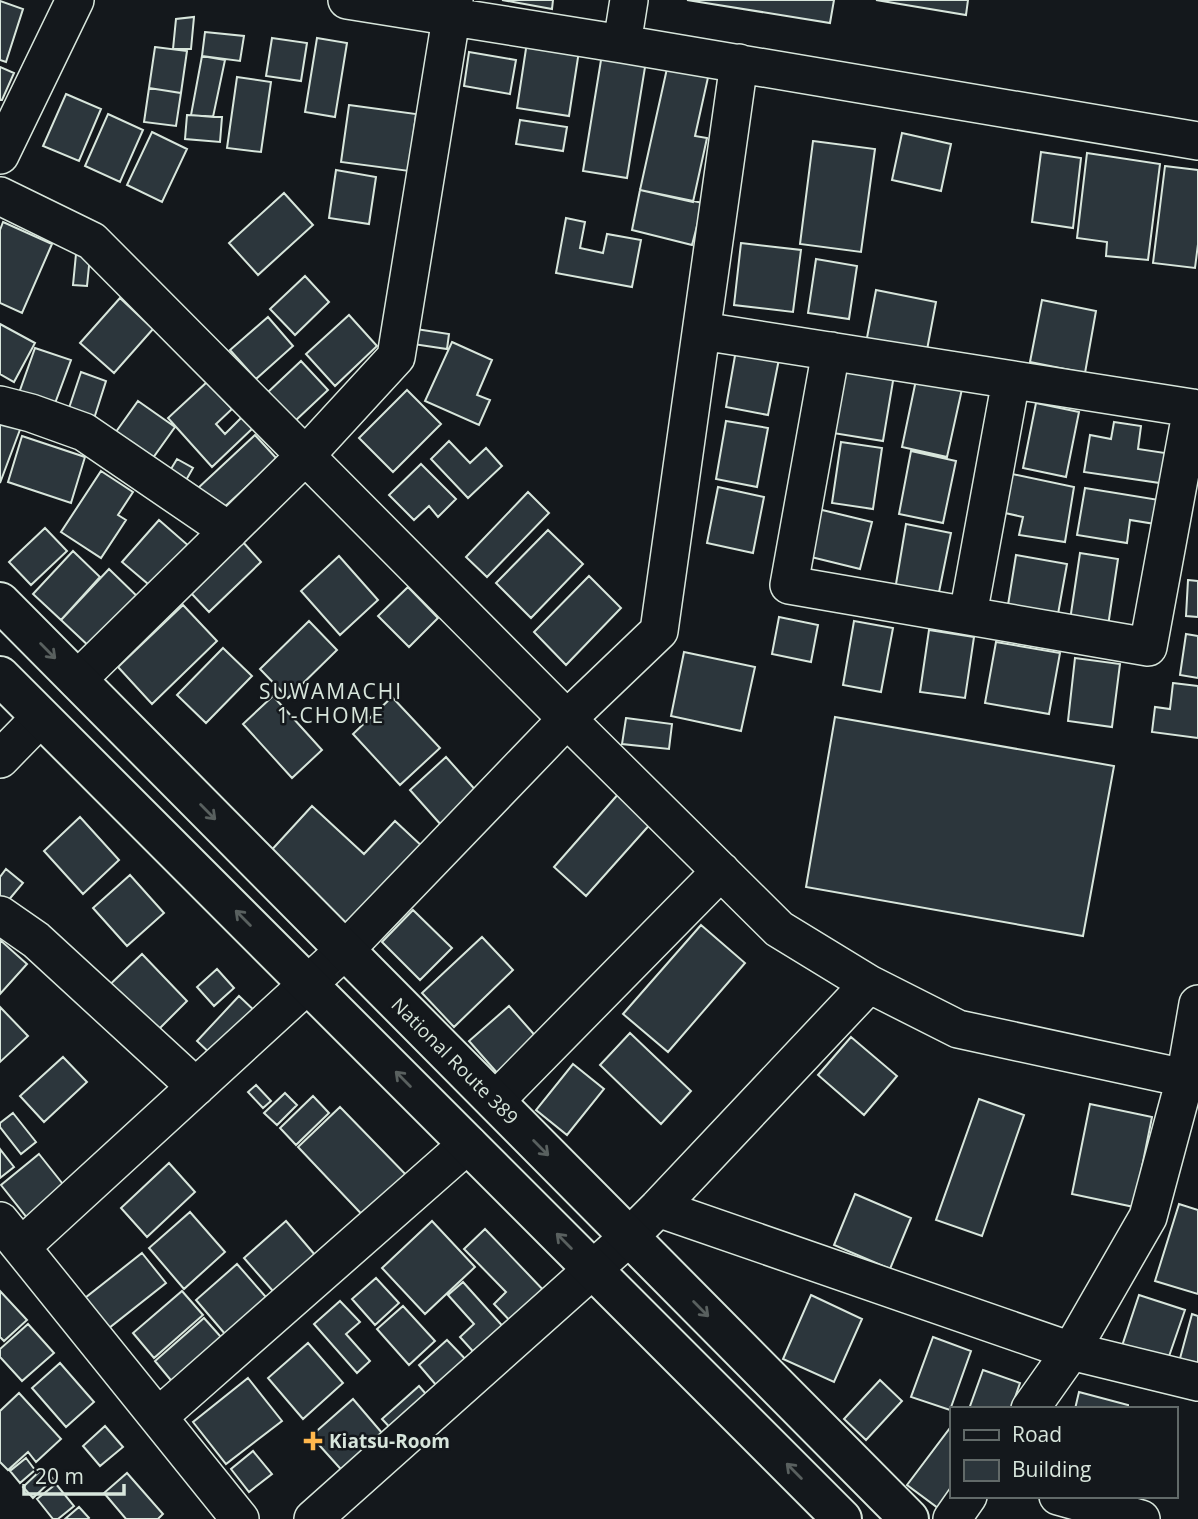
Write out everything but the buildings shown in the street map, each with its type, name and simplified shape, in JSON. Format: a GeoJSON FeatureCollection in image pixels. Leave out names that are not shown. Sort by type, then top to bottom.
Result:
{"type":"FeatureCollection","features":[{"type":"Feature","properties":{"kind":"highway","name":"National Route 389"},"geometry":{"type":"LineString","coordinates":[[0,602],[909,1519]]}},
{"type":"Feature","properties":{"kind":"highway"},"geometry":{"type":"LineString","coordinates":[[0,676],[842,1519]]}},
{"type":"Feature","properties":{"kind":"street"},"geometry":{"type":"LineString","coordinates":[[0,155],[75,0]]}},
{"type":"Feature","properties":{"kind":"street"},"geometry":{"type":"LineString","coordinates":[[346,0],[453,8],[622,44],[1198,141]]}},
{"type":"Feature","properties":{"kind":"street"},"geometry":{"type":"LineString","coordinates":[[622,44],[629,0]]}},
{"type":"Feature","properties":{"kind":"street"},"geometry":{"type":"LineString","coordinates":[[77,680],[305,456],[396,356],[453,8]]}},
{"type":"Feature","properties":{"kind":"street"},"geometry":{"type":"LineString","coordinates":[[240,1519],[10,1234],[196,1087],[309,984],[567,719],[659,631],[739,63]]}},
{"type":"Feature","properties":{"kind":"street"},"geometry":{"type":"LineString","coordinates":[[0,196],[92,241],[779,929],[869,984],[958,1029],[1191,1080]]}},
{"type":"Feature","properties":{"kind":"street"},"geometry":{"type":"LineString","coordinates":[[702,331],[831,351],[1195,409],[1148,647],[789,585],[831,351]]}},
{"type":"Feature","properties":{"kind":"street"},"geometry":{"type":"LineString","coordinates":[[968,615],[1011,380]]}},
{"type":"Feature","properties":{"kind":"street"},"geometry":{"type":"LineString","coordinates":[[0,405],[84,432],[229,531]]}},
{"type":"Feature","properties":{"kind":"street"},"geometry":{"type":"LineString","coordinates":[[0,759],[41,717]]}},
{"type":"Feature","properties":{"kind":"street"},"geometry":{"type":"LineString","coordinates":[[495,1101],[722,872]]}},
{"type":"Feature","properties":{"kind":"street"},"geometry":{"type":"LineString","coordinates":[[0,915],[37,940],[196,1087]]}},
{"type":"Feature","properties":{"kind":"street"},"geometry":{"type":"LineString","coordinates":[[313,1519],[629,1237],[869,984]]}},
{"type":"Feature","properties":{"kind":"street"},"geometry":{"type":"LineString","coordinates":[[1031,1407],[1071,1351],[1148,1217],[1191,1080],[1198,1004]]}},
{"type":"Feature","properties":{"kind":"street"},"geometry":{"type":"LineString","coordinates":[[158,1418],[468,1144]]}},
{"type":"Feature","properties":{"kind":"street"},"geometry":{"type":"LineString","coordinates":[[658,1208],[1071,1351],[1198,1382]]}},
{"type":"Feature","properties":{"kind":"street"},"geometry":{"type":"LineString","coordinates":[[952,1519],[967,1498]]}},
{"type":"Feature","properties":{"kind":"street"},"geometry":{"type":"LineString","coordinates":[[1065,1498],[1140,1519]]}},
{"type":"Feature","properties":{"kind":"place","name":"Kiatsu-Room"},"geometry":{"type":"Point","coordinates":[313,1441]}},
{"type":"Feature","properties":{"kind":"district","name":"SUWAMACHI 1-CHOME"},"geometry":{"type":"Point","coordinates":[331,703]}}]}
